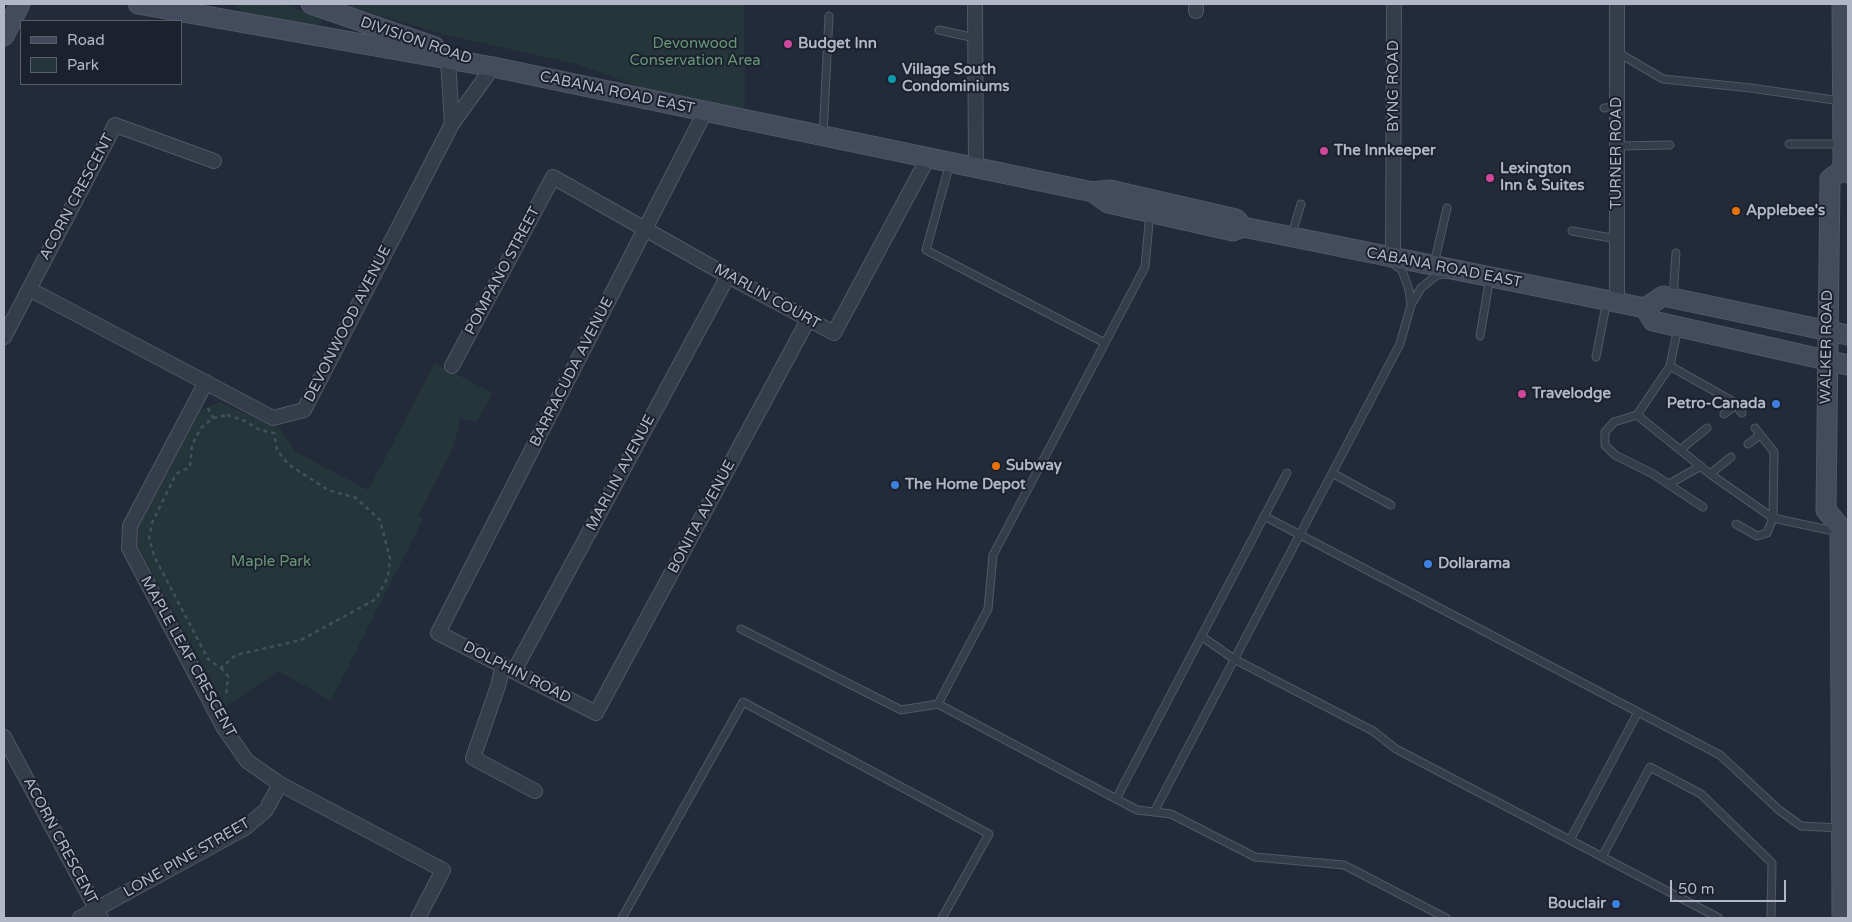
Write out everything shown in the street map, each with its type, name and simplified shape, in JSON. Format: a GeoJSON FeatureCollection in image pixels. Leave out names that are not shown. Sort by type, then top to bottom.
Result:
{"type":"FeatureCollection","features":[{"type":"Feature","properties":{"kind":"main road"},"geometry":{"type":"LineString","coordinates":[[4,36],[20,4]]}},
{"type":"Feature","properties":{"kind":"main road","name":"CABANA ROAD EAST"},"geometry":{"type":"LineString","coordinates":[[138,4],[492,67],[1094,192],[1108,204],[1151,206],[1233,231],[1243,228],[1612,301],[1645,308],[1653,320],[1848,365]]}},
{"type":"Feature","properties":{"kind":"main road","name":"DIVISION ROAD"},"geometry":{"type":"LineString","coordinates":[[311,4],[492,67]]}},
{"type":"Feature","properties":{"kind":"main road","name":"WALKER ROAD"},"geometry":{"type":"LineString","coordinates":[[1842,4],[1845,51],[1843,101],[1846,171],[1830,179],[1826,510],[1843,525]]}},
{"type":"Feature","properties":{"kind":"main road"},"geometry":{"type":"LineString","coordinates":[[1645,308],[1662,296],[1848,335]]}},
{"type":"Feature","properties":{"kind":"main road"},"geometry":{"type":"LineString","coordinates":[[1842,918],[1845,828],[1843,525]]}},
{"type":"Feature","properties":{"kind":"street"},"geometry":{"type":"LineString","coordinates":[[975,4],[976,168]]}},
{"type":"Feature","properties":{"kind":"street","name":"BYNG ROAD"},"geometry":{"type":"LineString","coordinates":[[1387,256],[1391,183],[1394,4]]}},
{"type":"Feature","properties":{"kind":"street","name":"TURNER ROAD"},"geometry":{"type":"LineString","coordinates":[[1612,301],[1617,239],[1617,146],[1611,108],[1617,52],[1617,4]]}},
{"type":"Feature","properties":{"kind":"street"},"geometry":{"type":"LineString","coordinates":[[448,59],[452,124]]}},
{"type":"Feature","properties":{"kind":"street","name":"DEVONWOOD AVENUE"},"geometry":{"type":"LineString","coordinates":[[29,289],[273,418],[304,410],[452,124],[492,67]]}},
{"type":"Feature","properties":{"kind":"street","name":"BARRACUDA AVENUE"},"geometry":{"type":"LineString","coordinates":[[438,633],[706,112]]}},
{"type":"Feature","properties":{"kind":"street","name":"ACORN CRESCENT"},"geometry":{"type":"LineString","coordinates":[[4,337],[116,125],[214,161]]}},
{"type":"Feature","properties":{"kind":"street","name":"MARLIN COURT"},"geometry":{"type":"LineString","coordinates":[[553,177],[728,276],[834,333],[928,158]]}},
{"type":"Feature","properties":{"kind":"street","name":"POMPANO STREET"},"geometry":{"type":"LineString","coordinates":[[452,366],[553,177]]}},
{"type":"Feature","properties":{"kind":"street","name":"MARLIN AVENUE"},"geometry":{"type":"LineString","coordinates":[[535,791],[473,758],[498,686],[728,276]]}},
{"type":"Feature","properties":{"kind":"street","name":"BONITA AVENUE"},"geometry":{"type":"LineString","coordinates":[[596,713],[808,320]]}},
{"type":"Feature","properties":{"kind":"street","name":"MAPLE LEAF CRESCENT"},"geometry":{"type":"LineString","coordinates":[[206,382],[130,526],[129,548],[224,728],[248,761],[280,784],[443,870],[418,918]]}},
{"type":"Feature","properties":{"kind":"street","name":"DOLPHIN ROAD"},"geometry":{"type":"LineString","coordinates":[[438,633],[596,713]]}},
{"type":"Feature","properties":{"kind":"street","name":"ACORN CRESCENT"},"geometry":{"type":"LineString","coordinates":[[4,737],[99,914]]}},
{"type":"Feature","properties":{"kind":"street","name":"LONE PINE STREET"},"geometry":{"type":"LineString","coordinates":[[80,918],[99,914],[245,828],[266,810],[280,784]]}},
{"type":"Feature","properties":{"kind":"lane"},"geometry":{"type":"LineString","coordinates":[[823,136],[829,16]]}},
{"type":"Feature","properties":{"kind":"lane"},"geometry":{"type":"LineString","coordinates":[[939,30],[975,38]]}},
{"type":"Feature","properties":{"kind":"lane"},"geometry":{"type":"LineString","coordinates":[[1617,52],[1663,79],[1751,88],[1843,101]]}},
{"type":"Feature","properties":{"kind":"lane"},"geometry":{"type":"LineString","coordinates":[[1789,144],[1846,143]]}},
{"type":"Feature","properties":{"kind":"lane"},"geometry":{"type":"LineString","coordinates":[[1617,146],[1670,145]]}},
{"type":"Feature","properties":{"kind":"lane"},"geometry":{"type":"LineString","coordinates":[[950,162],[926,250],[1105,343]]}},
{"type":"Feature","properties":{"kind":"lane"},"geometry":{"type":"LineString","coordinates":[[1291,237],[1301,204]]}},
{"type":"Feature","properties":{"kind":"lane"},"geometry":{"type":"LineString","coordinates":[[938,704],[988,609],[993,555],[1145,267],[1151,206]]}},
{"type":"Feature","properties":{"kind":"lane"},"geometry":{"type":"LineString","coordinates":[[1433,266],[1447,208]]}},
{"type":"Feature","properties":{"kind":"lane"},"geometry":{"type":"LineString","coordinates":[[1572,231],[1617,239]]}},
{"type":"Feature","properties":{"kind":"lane"},"geometry":{"type":"LineString","coordinates":[[1673,298],[1676,253]]}},
{"type":"Feature","properties":{"kind":"lane"},"geometry":{"type":"LineString","coordinates":[[1387,256],[1402,270],[1409,290],[1411,305]]}},
{"type":"Feature","properties":{"kind":"lane"},"geometry":{"type":"LineString","coordinates":[[1154,812],[1400,344],[1411,305],[1421,288],[1437,275],[1460,271]]}},
{"type":"Feature","properties":{"kind":"lane"},"geometry":{"type":"LineString","coordinates":[[1480,336],[1490,277]]}},
{"type":"Feature","properties":{"kind":"lane"},"geometry":{"type":"LineString","coordinates":[[1596,357],[1612,301]]}},
{"type":"Feature","properties":{"kind":"lane"},"geometry":{"type":"LineString","coordinates":[[1678,326],[1670,366],[1637,415],[1614,422],[1605,432],[1605,445],[1615,455],[1668,484],[1703,507]]}},
{"type":"Feature","properties":{"kind":"lane"},"geometry":{"type":"LineString","coordinates":[[1670,366],[1732,401],[1742,413]]}},
{"type":"Feature","properties":{"kind":"lane"},"geometry":{"type":"LineString","coordinates":[[1724,414],[1736,405]]}},
{"type":"Feature","properties":{"kind":"lane"},"geometry":{"type":"LineString","coordinates":[[1637,415],[1710,474],[1773,518],[1843,525]]}},
{"type":"Feature","properties":{"kind":"lane"},"geometry":{"type":"LineString","coordinates":[[1680,450],[1707,428]]}},
{"type":"Feature","properties":{"kind":"lane"},"geometry":{"type":"LineString","coordinates":[[1736,524],[1757,536],[1767,533],[1773,518],[1774,452],[1755,428]]}},
{"type":"Feature","properties":{"kind":"lane"},"geometry":{"type":"LineString","coordinates":[[1748,444],[1760,435]]}},
{"type":"Feature","properties":{"kind":"lane"},"geometry":{"type":"LineString","coordinates":[[1710,474],[1732,457]]}},
{"type":"Feature","properties":{"kind":"lane"},"geometry":{"type":"LineString","coordinates":[[1668,484],[1701,466]]}},
{"type":"Feature","properties":{"kind":"lane"},"geometry":{"type":"LineString","coordinates":[[1116,799],[1287,473]]}},
{"type":"Feature","properties":{"kind":"lane"},"geometry":{"type":"LineString","coordinates":[[1332,473],[1391,505]]}},
{"type":"Feature","properties":{"kind":"lane"},"geometry":{"type":"LineString","coordinates":[[1264,516],[1720,755],[1778,810],[1801,826],[1845,828]]}},
{"type":"Feature","properties":{"kind":"lane"},"geometry":{"type":"LineString","coordinates":[[741,630],[901,710],[938,704],[1137,810],[1171,814],[1256,857],[1344,865],[1446,918]]}},
{"type":"Feature","properties":{"kind":"lane"},"geometry":{"type":"LineString","coordinates":[[1201,636],[1234,658],[1373,731],[1396,749],[1715,917]]}},
{"type":"Feature","properties":{"kind":"lane"},"geometry":{"type":"LineString","coordinates":[[622,918],[743,702],[988,834],[942,918]]}},
{"type":"Feature","properties":{"kind":"lane"},"geometry":{"type":"LineString","coordinates":[[1570,840],[1638,712]]}},
{"type":"Feature","properties":{"kind":"lane"},"geometry":{"type":"LineString","coordinates":[[1602,857],[1650,767],[1701,794],[1772,863],[1771,918]]}},
{"type":"Feature","properties":{"kind":"path"},"geometry":{"type":"LineString","coordinates":[[208,407],[213,418]]}},
{"type":"Feature","properties":{"kind":"path"},"geometry":{"type":"LineString","coordinates":[[221,668],[236,655],[301,640],[376,599],[388,577],[390,559],[380,520],[356,498],[328,490],[288,464],[277,450],[274,433],[260,430],[243,420],[227,415],[213,418],[201,428],[192,445],[190,467],[176,474],[152,524],[149,538],[154,556],[208,659],[221,668],[228,676],[226,698]]}},
{"type":"Feature","properties":{"kind":"green space"},"geometry":{"type":"Polygon","coordinates":[[[235,4],[283,4],[321,18],[322,22],[318,25],[305,25],[241,12],[235,4]]]}},
{"type":"Feature","properties":{"kind":"green space","name":"Devonwood Conservation Area"},"geometry":{"type":"Polygon","coordinates":[[[342,4],[744,4],[745,113],[659,94],[577,64],[446,35],[342,4]]]}},
{"type":"Feature","properties":{"kind":"green space","name":"Maple Park"},"geometry":{"type":"Polygon","coordinates":[[[435,363],[493,393],[476,422],[460,418],[454,446],[418,516],[423,519],[331,701],[278,671],[226,707],[137,545],[138,528],[201,410],[220,402],[272,426],[279,427],[296,452],[368,490],[435,363]]]}},
{"type":"Feature","properties":{"kind":"place","name":"Budget Inn"},"geometry":{"type":"Point","coordinates":[788,44]}},
{"type":"Feature","properties":{"kind":"place","name":"Village South Condominiums"},"geometry":{"type":"Point","coordinates":[892,79]}},
{"type":"Feature","properties":{"kind":"place","name":"The Innkeeper"},"geometry":{"type":"Point","coordinates":[1324,151]}},
{"type":"Feature","properties":{"kind":"place","name":"Lexington Inn & Suites"},"geometry":{"type":"Point","coordinates":[1490,178]}},
{"type":"Feature","properties":{"kind":"place","name":"Applebee's"},"geometry":{"type":"Point","coordinates":[1736,211]}},
{"type":"Feature","properties":{"kind":"place","name":"Travelodge"},"geometry":{"type":"Point","coordinates":[1522,394]}},
{"type":"Feature","properties":{"kind":"place","name":"Petro-Canada"},"geometry":{"type":"Point","coordinates":[1776,404]}},
{"type":"Feature","properties":{"kind":"place","name":"Subway"},"geometry":{"type":"Point","coordinates":[996,466]}},
{"type":"Feature","properties":{"kind":"place","name":"The Home Depot"},"geometry":{"type":"Point","coordinates":[895,485]}},
{"type":"Feature","properties":{"kind":"place","name":"Dollarama"},"geometry":{"type":"Point","coordinates":[1428,564]}},
{"type":"Feature","properties":{"kind":"place","name":"Bouclair"},"geometry":{"type":"Point","coordinates":[1616,904]}}]}
